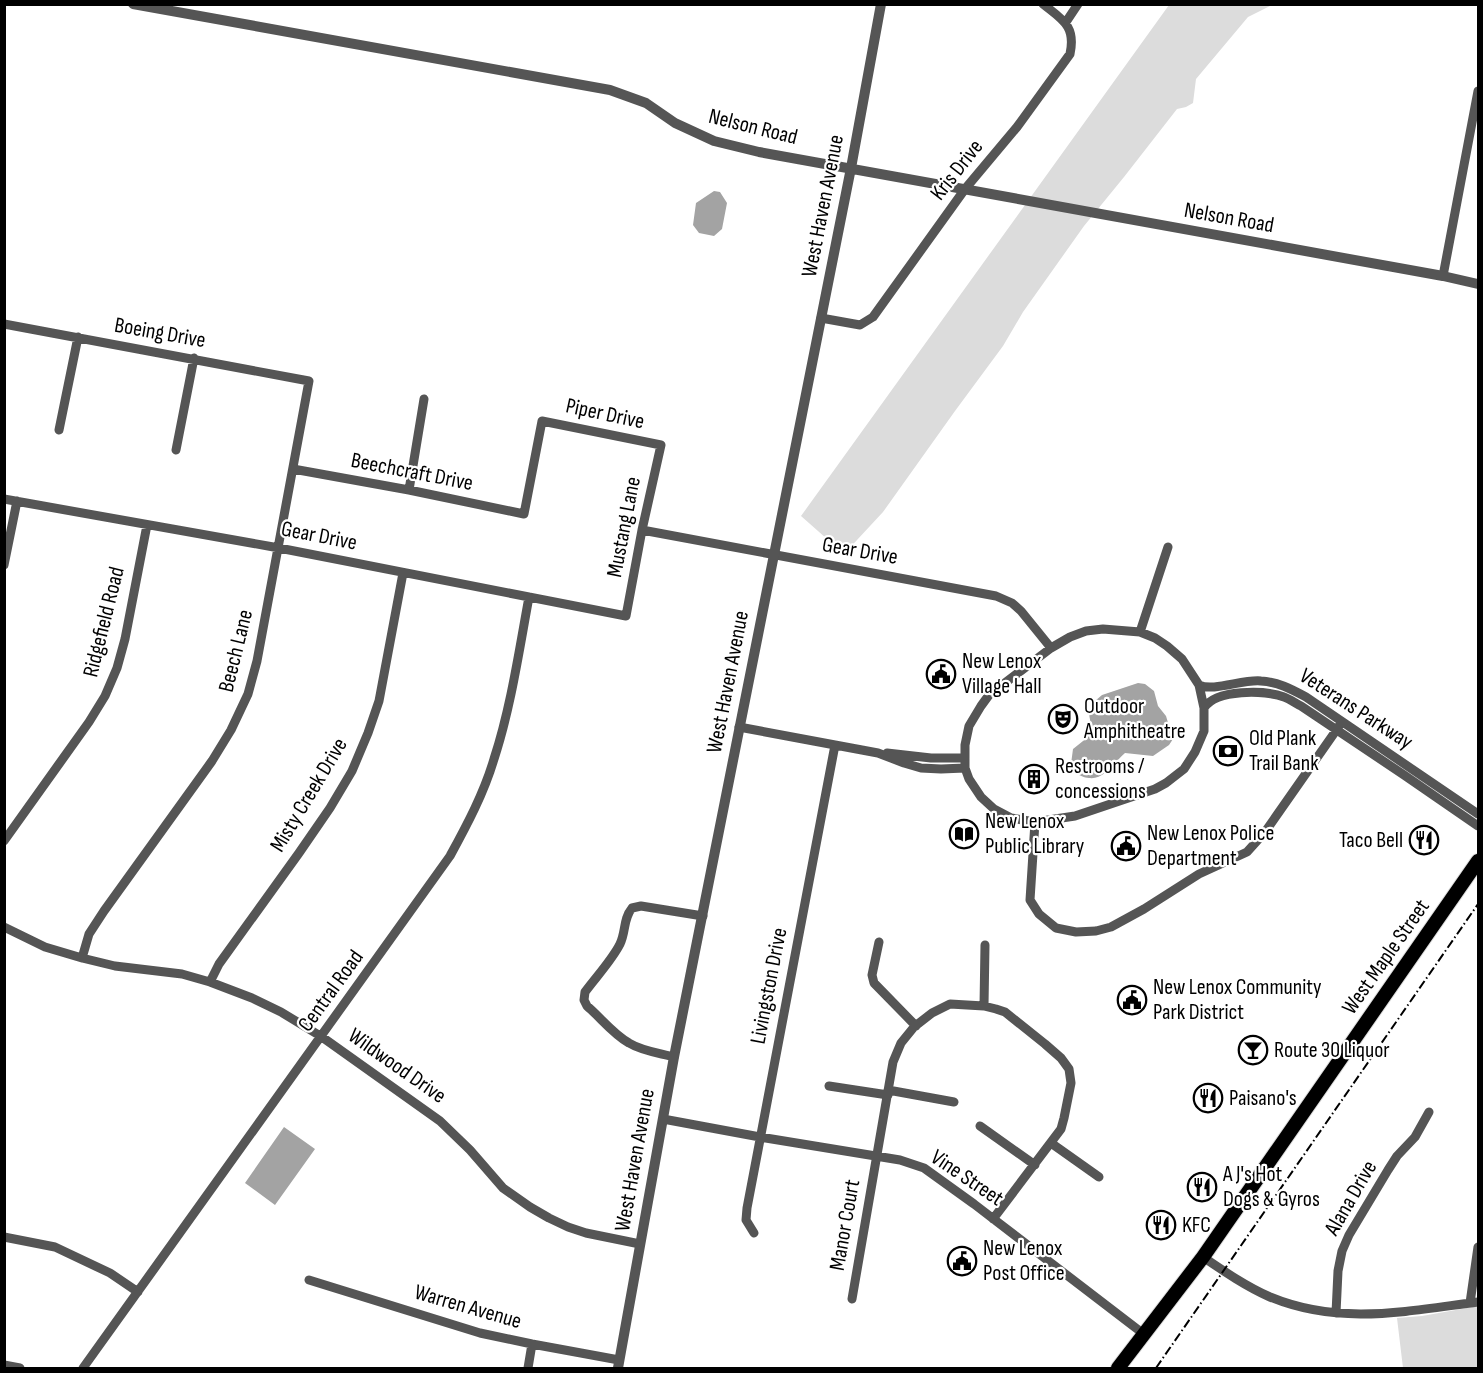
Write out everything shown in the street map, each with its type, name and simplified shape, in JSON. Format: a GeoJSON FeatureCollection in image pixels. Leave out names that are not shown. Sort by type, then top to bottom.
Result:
{"type":"FeatureCollection","features":[{"type":"Feature","properties":{"kind":"main road","name":"West Maple Street"},"geometry":{"type":"LineString","coordinates":[[1118,1368],[1203,1257],[1479,861]]}},
{"type":"Feature","properties":{"kind":"street","name":"Nelson Road"},"geometry":{"type":"LineString","coordinates":[[133,4],[610,90],[646,103],[675,123],[714,141],[759,152],[1479,284]]}},
{"type":"Feature","properties":{"kind":"street","name":"West Haven Avenue"},"geometry":{"type":"LineString","coordinates":[[618,1364],[674,1057],[851,168],[881,4]]}},
{"type":"Feature","properties":{"kind":"street"},"geometry":{"type":"LineString","coordinates":[[1043,4],[1066,22],[1078,4]]}},
{"type":"Feature","properties":{"kind":"street","name":"Kris Drive"},"geometry":{"type":"LineString","coordinates":[[821,318],[860,325],[873,317],[965,189],[1017,127],[1070,54],[1071,33],[1066,22]]}},
{"type":"Feature","properties":{"kind":"street"},"geometry":{"type":"LineString","coordinates":[[1443,276],[1479,92]]}},
{"type":"Feature","properties":{"kind":"street","name":"Boeing Drive"},"geometry":{"type":"LineString","coordinates":[[4,324],[309,381]]}},
{"type":"Feature","properties":{"kind":"street"},"geometry":{"type":"LineString","coordinates":[[60,430],[78,337]]}},
{"type":"Feature","properties":{"kind":"street"},"geometry":{"type":"LineString","coordinates":[[176,450],[194,358]]}},
{"type":"Feature","properties":{"kind":"street","name":"Beech Lane"},"geometry":{"type":"LineString","coordinates":[[82,958],[90,934],[104,911],[212,761],[242,710],[257,661],[309,381]]}},
{"type":"Feature","properties":{"kind":"street"},"geometry":{"type":"LineString","coordinates":[[409,490],[424,399]]}},
{"type":"Feature","properties":{"kind":"street","name":"Piper Drive"},"geometry":{"type":"LineString","coordinates":[[524,514],[542,421],[661,445]]}},
{"type":"Feature","properties":{"kind":"street","name":"Mustang Lane"},"geometry":{"type":"LineString","coordinates":[[626,616],[661,445]]}},
{"type":"Feature","properties":{"kind":"street","name":"Beechcraft Drive"},"geometry":{"type":"LineString","coordinates":[[293,469],[524,514]]}},
{"type":"Feature","properties":{"kind":"street","name":"Gear Drive"},"geometry":{"type":"LineString","coordinates":[[4,499],[279,548],[626,616]]}},
{"type":"Feature","properties":{"kind":"street"},"geometry":{"type":"LineString","coordinates":[[4,565],[17,501]]}},
{"type":"Feature","properties":{"kind":"street","name":"Ridgefield Road"},"geometry":{"type":"LineString","coordinates":[[4,841],[105,696],[117,668],[125,639],[147,525]]}},
{"type":"Feature","properties":{"kind":"street","name":"Gear Drive"},"geometry":{"type":"LineString","coordinates":[[642,530],[996,596],[1022,611],[1051,648]]}},
{"type":"Feature","properties":{"kind":"street"},"geometry":{"type":"LineString","coordinates":[[1140,632],[1168,548]]}},
{"type":"Feature","properties":{"kind":"street","name":"Misty Creek Drive"},"geometry":{"type":"LineString","coordinates":[[210,982],[219,964],[330,808],[351,771],[379,701],[403,573]]}},
{"type":"Feature","properties":{"kind":"street","name":"Central Road"},"geometry":{"type":"LineString","coordinates":[[83,1368],[450,856],[469,822],[494,760],[504,725],[530,597]]}},
{"type":"Feature","properties":{"kind":"street"},"geometry":{"type":"LineString","coordinates":[[1086,631],[1140,632],[1155,638],[1175,652],[1199,685],[1204,708],[1204,731],[1195,752],[1184,769],[1155,789],[1075,816],[1035,822],[1011,818],[994,809],[981,797],[969,779],[965,768],[965,745],[969,726],[989,695],[1051,648],[1070,637],[1086,631]]}},
{"type":"Feature","properties":{"kind":"street","name":"Veterans Parkway"},"geometry":{"type":"LineString","coordinates":[[1199,685],[1217,687],[1236,682],[1260,681],[1283,684],[1306,697],[1339,726],[1404,775],[1479,826]]}},
{"type":"Feature","properties":{"kind":"street","name":"Veterans Parkway"},"geometry":{"type":"LineString","coordinates":[[1204,708],[1218,697],[1261,692],[1283,697],[1339,726],[1479,814]]}},
{"type":"Feature","properties":{"kind":"street"},"geometry":{"type":"LineString","coordinates":[[1035,822],[1030,900],[1039,914],[1056,928],[1076,932],[1096,931],[1111,927],[1198,874],[1247,852],[1265,832],[1339,726]]}},
{"type":"Feature","properties":{"kind":"street"},"geometry":{"type":"LineString","coordinates":[[739,727],[878,753],[921,768],[965,768]]}},
{"type":"Feature","properties":{"kind":"street","name":"Livingston Drive"},"geometry":{"type":"LineString","coordinates":[[754,1233],[746,1220],[747,1208],[835,745]]}},
{"type":"Feature","properties":{"kind":"street"},"geometry":{"type":"LineString","coordinates":[[878,753],[965,758]]}},
{"type":"Feature","properties":{"kind":"street"},"geometry":{"type":"LineString","coordinates":[[674,1057],[631,1045],[619,1037],[587,1006],[584,1000],[585,992],[617,950],[628,913],[633,908],[641,906],[703,916]]}},
{"type":"Feature","properties":{"kind":"street","name":"Wildwood Drive"},"geometry":{"type":"LineString","coordinates":[[4,927],[45,947],[82,958],[115,966],[182,974],[210,982],[281,1012],[322,1037],[440,1121],[470,1149],[503,1188],[530,1207],[568,1227],[640,1244]]}},
{"type":"Feature","properties":{"kind":"street"},"geometry":{"type":"LineString","coordinates":[[879,942],[872,975],[874,983],[916,1026]]}},
{"type":"Feature","properties":{"kind":"street"},"geometry":{"type":"LineString","coordinates":[[984,1006],[985,945]]}},
{"type":"Feature","properties":{"kind":"street"},"geometry":{"type":"LineString","coordinates":[[876,1157],[893,1062],[901,1043],[916,1026],[932,1013],[951,1004],[984,1006],[1005,1012],[1061,1058],[1069,1069],[1071,1083],[1061,1129],[993,1219]]}},
{"type":"Feature","properties":{"kind":"street"},"geometry":{"type":"LineString","coordinates":[[829,1086],[954,1102]]}},
{"type":"Feature","properties":{"kind":"street","name":"Alana Drive"},"geometry":{"type":"LineString","coordinates":[[1336,1313],[1338,1271],[1342,1251],[1388,1170],[1397,1156],[1415,1137],[1429,1112]]}},
{"type":"Feature","properties":{"kind":"street","name":"Vine Street"},"geometry":{"type":"LineString","coordinates":[[663,1119],[900,1160],[924,1168],[1145,1335]]}},
{"type":"Feature","properties":{"kind":"street"},"geometry":{"type":"LineString","coordinates":[[980,1126],[1035,1165]]}},
{"type":"Feature","properties":{"kind":"street"},"geometry":{"type":"LineString","coordinates":[[1051,1143],[1099,1177]]}},
{"type":"Feature","properties":{"kind":"street","name":"Manor Court"},"geometry":{"type":"LineString","coordinates":[[852,1299],[876,1157]]}},
{"type":"Feature","properties":{"kind":"street"},"geometry":{"type":"LineString","coordinates":[[4,1237],[55,1247],[110,1273],[138,1292]]}},
{"type":"Feature","properties":{"kind":"street"},"geometry":{"type":"LineString","coordinates":[[1203,1257],[1255,1290],[1309,1310],[1376,1314],[1474,1303],[1479,1247]]}},
{"type":"Feature","properties":{"kind":"street","name":"Warren Avenue"},"geometry":{"type":"LineString","coordinates":[[309,1280],[480,1333],[618,1364]]}},
{"type":"Feature","properties":{"kind":"street"},"geometry":{"type":"LineString","coordinates":[[528,1368],[532,1344]]}},
{"type":"Feature","properties":{"kind":"street"},"geometry":{"type":"LineString","coordinates":[[4,1365],[20,1368]]}},
{"type":"Feature","properties":{"kind":"shaded area"},"geometry":{"type":"Polygon","coordinates":[[[1169,5],[1272,5],[1248,17],[1196,79],[1193,103],[1177,109],[1084,226],[1023,312],[1003,346],[883,512],[844,554],[801,516],[1169,5]]]}},
{"type":"Feature","properties":{"kind":"shaded area"},"geometry":{"type":"Polygon","coordinates":[[[714,191],[720,192],[727,203],[722,229],[714,236],[699,233],[693,225],[696,203],[714,191]]]}},
{"type":"Feature","properties":{"kind":"shaded area"},"geometry":{"type":"Polygon","coordinates":[[[1138,683],[1145,684],[1154,691],[1158,706],[1166,716],[1173,739],[1169,745],[1153,756],[1125,753],[1105,773],[1095,778],[1075,773],[1071,764],[1073,749],[1088,737],[1091,725],[1089,714],[1095,701],[1102,695],[1138,683]]]}},
{"type":"Feature","properties":{"kind":"shaded area"},"geometry":{"type":"Polygon","coordinates":[[[284,1127],[315,1149],[275,1205],[245,1183],[284,1127]]]}},
{"type":"Feature","properties":{"kind":"shaded area"},"geometry":{"type":"Polygon","coordinates":[[[1478,1306],[1478,1368],[1403,1368],[1397,1318],[1478,1306]]]}},
{"type":"Feature","properties":{"kind":"railway"},"geometry":{"type":"LineString","coordinates":[[1156,1368],[1478,904]]}},
{"type":"Feature","properties":{"kind":"place","name":"New Lenox Village Hall"},"geometry":{"type":"Point","coordinates":[941,674]}},
{"type":"Feature","properties":{"kind":"place","name":"Outdoor Amphitheatre"},"geometry":{"type":"Point","coordinates":[1063,719]}},
{"type":"Feature","properties":{"kind":"place","name":"Old Plank Trail Bank"},"geometry":{"type":"Point","coordinates":[1228,751]}},
{"type":"Feature","properties":{"kind":"place","name":"Restrooms / concessions"},"geometry":{"type":"Point","coordinates":[1034,779]}},
{"type":"Feature","properties":{"kind":"place","name":"New Lenox Public Library"},"geometry":{"type":"Point","coordinates":[964,834]}},
{"type":"Feature","properties":{"kind":"place","name":"Taco Bell"},"geometry":{"type":"Point","coordinates":[1424,840]}},
{"type":"Feature","properties":{"kind":"place","name":"New Lenox Police Department"},"geometry":{"type":"Point","coordinates":[1126,846]}},
{"type":"Feature","properties":{"kind":"place","name":"New Lenox Community Park District"},"geometry":{"type":"Point","coordinates":[1132,1000]}},
{"type":"Feature","properties":{"kind":"place","name":"Route 30 Liquor"},"geometry":{"type":"Point","coordinates":[1253,1050]}},
{"type":"Feature","properties":{"kind":"place","name":"Paisano's"},"geometry":{"type":"Point","coordinates":[1208,1098]}},
{"type":"Feature","properties":{"kind":"place","name":"A J's Hot Dogs & Gyros"},"geometry":{"type":"Point","coordinates":[1202,1187]}},
{"type":"Feature","properties":{"kind":"place","name":"KFC"},"geometry":{"type":"Point","coordinates":[1161,1225]}},
{"type":"Feature","properties":{"kind":"place","name":"New Lenox Post Office"},"geometry":{"type":"Point","coordinates":[962,1261]}}]}
